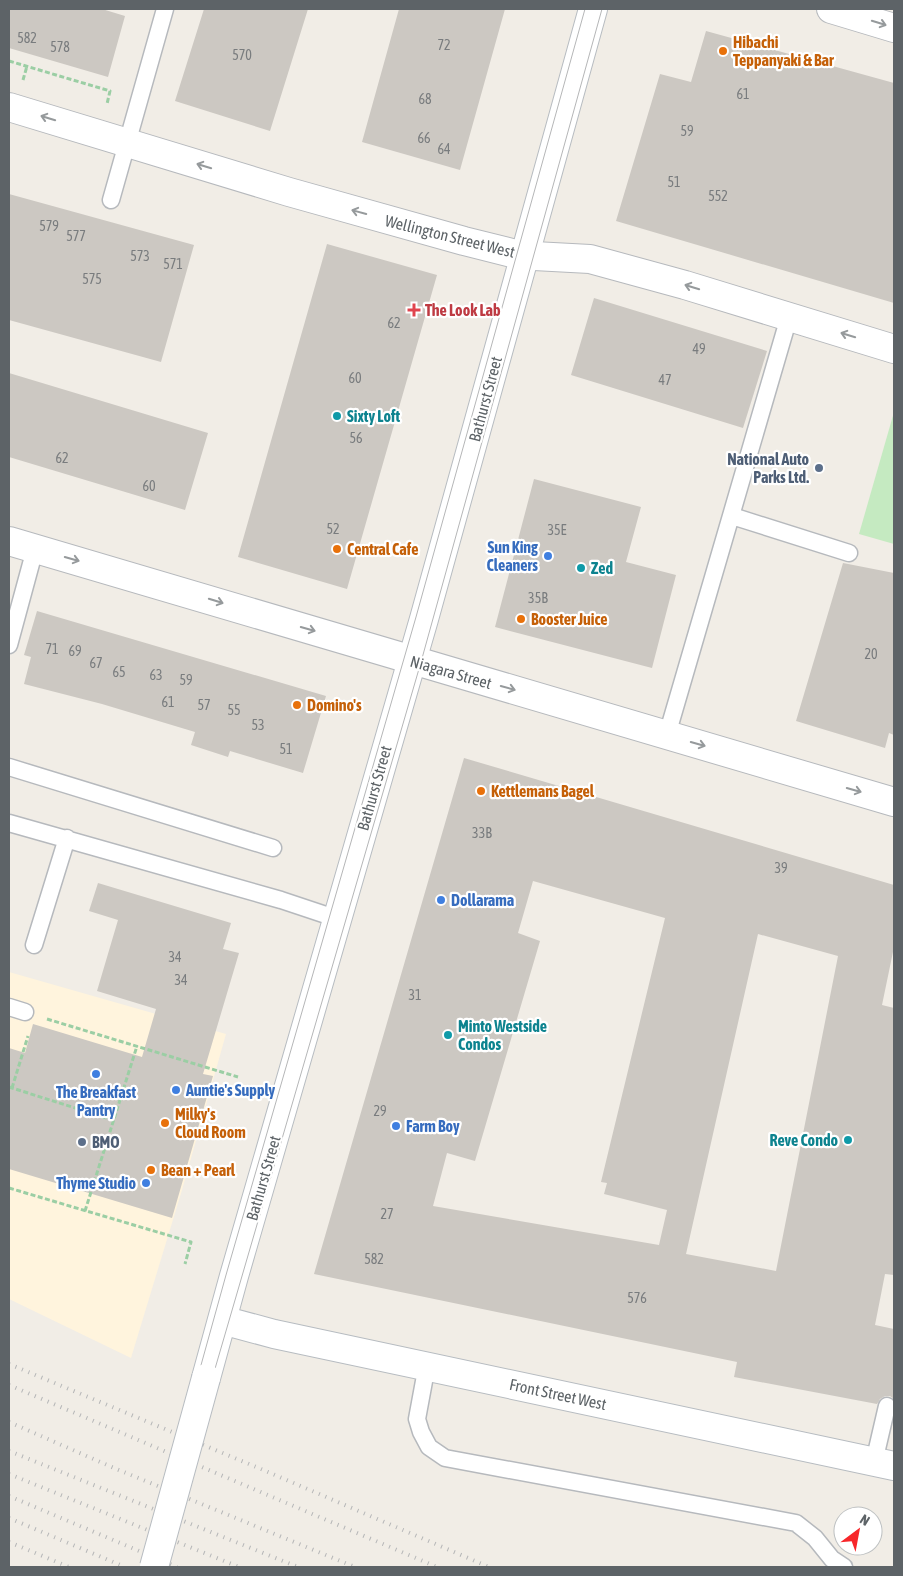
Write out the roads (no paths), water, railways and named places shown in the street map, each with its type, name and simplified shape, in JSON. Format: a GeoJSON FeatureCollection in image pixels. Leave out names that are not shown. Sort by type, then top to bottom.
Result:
{"type":"FeatureCollection","features":[{"type":"Feature","properties":{"kind":"main road","name":"Bathurst Street"},"geometry":{"type":"LineString","coordinates":[[154,1567],[222,1320],[338,918],[593,9]]}},
{"type":"Feature","properties":{"kind":"main road"},"geometry":{"type":"LineString","coordinates":[[831,9],[894,28]]}},
{"type":"Feature","properties":{"kind":"main road","name":"Wellington Street West"},"geometry":{"type":"LineString","coordinates":[[15,96],[127,142],[320,202],[464,241],[525,255],[590,259],[894,349]]}},
{"type":"Feature","properties":{"kind":"main road","name":"Niagara Street"},"geometry":{"type":"LineString","coordinates":[[9,541],[894,802]]}},
{"type":"Feature","properties":{"kind":"main road","name":"Front Street West"},"geometry":{"type":"LineString","coordinates":[[222,1320],[274,1334],[427,1365],[884,1464]]}},
{"type":"Feature","properties":{"kind":"lane"},"geometry":{"type":"LineString","coordinates":[[111,200],[165,9]]}},
{"type":"Feature","properties":{"kind":"lane"},"geometry":{"type":"LineString","coordinates":[[667,735],[789,317]]}},
{"type":"Feature","properties":{"kind":"lane"},"geometry":{"type":"LineString","coordinates":[[732,516],[849,553]]}},
{"type":"Feature","properties":{"kind":"lane"},"geometry":{"type":"LineString","coordinates":[[9,645],[35,549]]}},
{"type":"Feature","properties":{"kind":"lane"},"geometry":{"type":"LineString","coordinates":[[9,767],[273,848]]}},
{"type":"Feature","properties":{"kind":"lane"},"geometry":{"type":"LineString","coordinates":[[9,822],[338,918]]}},
{"type":"Feature","properties":{"kind":"lane"},"geometry":{"type":"LineString","coordinates":[[34,945],[67,838]]}},
{"type":"Feature","properties":{"kind":"lane"},"geometry":{"type":"LineString","coordinates":[[9,1007],[29,1013]]}},
{"type":"Feature","properties":{"kind":"lane"},"geometry":{"type":"LineString","coordinates":[[427,1365],[417,1419],[429,1447],[445,1458],[796,1523],[816,1538],[837,1565]]}},
{"type":"Feature","properties":{"kind":"lane"},"geometry":{"type":"LineString","coordinates":[[884,1464],[887,1406]]}},
{"type":"Feature","properties":{"kind":"tram line"},"geometry":{"type":"LineString","coordinates":[[145,1567],[226,1275],[416,617],[585,9]]}},
{"type":"Feature","properties":{"kind":"tram line"},"geometry":{"type":"LineString","coordinates":[[161,1567],[212,1379],[421,662],[602,9]]}},
{"type":"Feature","properties":{"kind":"railway"},"geometry":{"type":"LineString","coordinates":[[9,1364],[489,1567]]}},
{"type":"Feature","properties":{"kind":"railway"},"geometry":{"type":"LineString","coordinates":[[9,1385],[437,1567]]}},
{"type":"Feature","properties":{"kind":"railway"},"geometry":{"type":"LineString","coordinates":[[9,1422],[114,1468],[355,1567]]}},
{"type":"Feature","properties":{"kind":"railway"},"geometry":{"type":"LineString","coordinates":[[9,1451],[298,1567]]}},
{"type":"Feature","properties":{"kind":"railway"},"geometry":{"type":"LineString","coordinates":[[9,1474],[239,1567]]}},
{"type":"Feature","properties":{"kind":"railway"},"geometry":{"type":"LineString","coordinates":[[9,1496],[177,1567]]}},
{"type":"Feature","properties":{"kind":"railway"},"geometry":{"type":"LineString","coordinates":[[9,1518],[125,1567]]}},
{"type":"Feature","properties":{"kind":"railway"},"geometry":{"type":"LineString","coordinates":[[9,1542],[69,1567]]}},
{"type":"Feature","properties":{"kind":"place","name":"Hibachi Teppanyaki & Bar"},"geometry":{"type":"Point","coordinates":[723,51]}},
{"type":"Feature","properties":{"kind":"place","name":"The Look Lab"},"geometry":{"type":"Point","coordinates":[414,310]}},
{"type":"Feature","properties":{"kind":"place","name":"Sixty Loft"},"geometry":{"type":"Point","coordinates":[337,416]}},
{"type":"Feature","properties":{"kind":"place","name":"National Auto Parks Ltd."},"geometry":{"type":"Point","coordinates":[819,468]}},
{"type":"Feature","properties":{"kind":"place","name":"Central Cafe"},"geometry":{"type":"Point","coordinates":[337,549]}},
{"type":"Feature","properties":{"kind":"place","name":"Sun King Cleaners"},"geometry":{"type":"Point","coordinates":[548,556]}},
{"type":"Feature","properties":{"kind":"place","name":"Zed"},"geometry":{"type":"Point","coordinates":[581,568]}},
{"type":"Feature","properties":{"kind":"place","name":"Booster Juice"},"geometry":{"type":"Point","coordinates":[521,619]}},
{"type":"Feature","properties":{"kind":"place","name":"Domino's"},"geometry":{"type":"Point","coordinates":[297,705]}},
{"type":"Feature","properties":{"kind":"place","name":"Kettlemans Bagel"},"geometry":{"type":"Point","coordinates":[481,791]}},
{"type":"Feature","properties":{"kind":"place","name":"Dollarama"},"geometry":{"type":"Point","coordinates":[441,900]}},
{"type":"Feature","properties":{"kind":"place","name":"Minto Westside Condos"},"geometry":{"type":"Point","coordinates":[448,1035]}},
{"type":"Feature","properties":{"kind":"place","name":"The Breakfast Pantry"},"geometry":{"type":"Point","coordinates":[96,1074]}},
{"type":"Feature","properties":{"kind":"place","name":"Auntie's Supply"},"geometry":{"type":"Point","coordinates":[176,1090]}},
{"type":"Feature","properties":{"kind":"place","name":"Milky's Cloud Room"},"geometry":{"type":"Point","coordinates":[165,1123]}},
{"type":"Feature","properties":{"kind":"place","name":"Farm Boy"},"geometry":{"type":"Point","coordinates":[396,1126]}},
{"type":"Feature","properties":{"kind":"place","name":"Reve Condo"},"geometry":{"type":"Point","coordinates":[848,1140]}},
{"type":"Feature","properties":{"kind":"place","name":"BMO"},"geometry":{"type":"Point","coordinates":[82,1142]}},
{"type":"Feature","properties":{"kind":"place","name":"Bean + Pearl"},"geometry":{"type":"Point","coordinates":[151,1170]}},
{"type":"Feature","properties":{"kind":"place","name":"Thyme Studio"},"geometry":{"type":"Point","coordinates":[146,1183]}}]}
